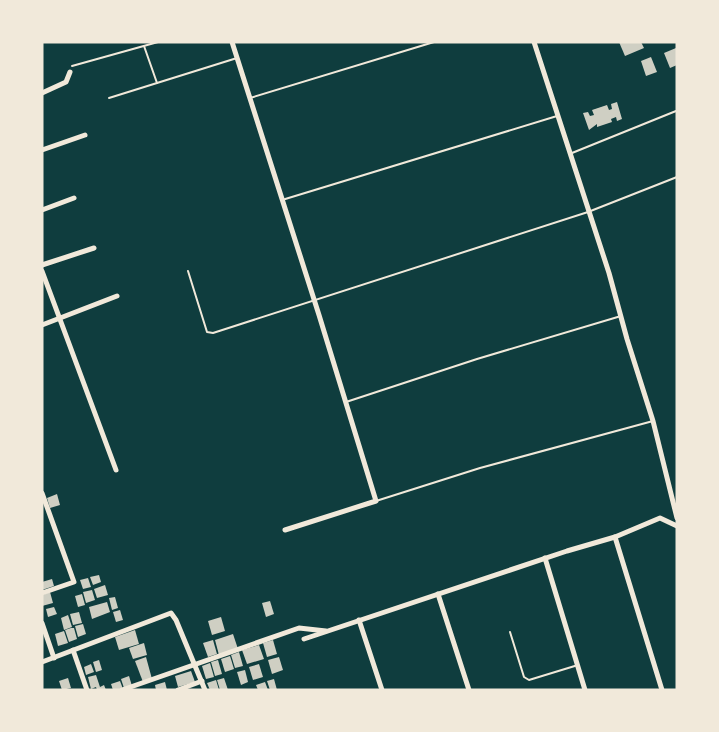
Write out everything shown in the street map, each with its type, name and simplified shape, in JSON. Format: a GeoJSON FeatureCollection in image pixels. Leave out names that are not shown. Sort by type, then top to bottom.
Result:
{"type":"FeatureCollection","features":[{"type":"Feature","properties":{"kind":"street"},"geometry":{"type":"LineString","coordinates":[[232,42],[376,501],[285,530]]}},
{"type":"Feature","properties":{"kind":"street"},"geometry":{"type":"LineString","coordinates":[[534,42],[609,273],[653,421],[677,518]]}},
{"type":"Feature","properties":{"kind":"street"},"geometry":{"type":"LineString","coordinates":[[42,93],[66,82],[71,69]]}},
{"type":"Feature","properties":{"kind":"street"},"geometry":{"type":"LineString","coordinates":[[42,150],[85,135]]}},
{"type":"Feature","properties":{"kind":"street"},"geometry":{"type":"LineString","coordinates":[[42,210],[74,198]]}},
{"type":"Feature","properties":{"kind":"street"},"geometry":{"type":"LineString","coordinates":[[42,265],[94,248]]}},
{"type":"Feature","properties":{"kind":"street"},"geometry":{"type":"LineString","coordinates":[[42,271],[116,470]]}},
{"type":"Feature","properties":{"kind":"street"},"geometry":{"type":"LineString","coordinates":[[42,325],[117,296]]}},
{"type":"Feature","properties":{"kind":"street"},"geometry":{"type":"LineString","coordinates":[[42,493],[74,582],[42,593]]}},
{"type":"Feature","properties":{"kind":"street"},"geometry":{"type":"LineString","coordinates":[[304,639],[545,558],[615,537],[660,518],[677,526]]}},
{"type":"Feature","properties":{"kind":"street"},"geometry":{"type":"LineString","coordinates":[[615,537],[663,690]]}},
{"type":"Feature","properties":{"kind":"street"},"geometry":{"type":"LineString","coordinates":[[545,558],[585,690]]}},
{"type":"Feature","properties":{"kind":"street"},"geometry":{"type":"LineString","coordinates":[[438,594],[469,690]]}},
{"type":"Feature","properties":{"kind":"street"},"geometry":{"type":"LineString","coordinates":[[42,662],[171,614],[176,620],[205,690]]}},
{"type":"Feature","properties":{"kind":"street"},"geometry":{"type":"LineString","coordinates":[[359,620],[382,690]]}},
{"type":"Feature","properties":{"kind":"street"},"geometry":{"type":"LineString","coordinates":[[42,623],[54,658]]}},
{"type":"Feature","properties":{"kind":"street"},"geometry":{"type":"LineString","coordinates":[[122,690],[299,628],[327,631]]}},
{"type":"Feature","properties":{"kind":"street"},"geometry":{"type":"LineString","coordinates":[[74,650],[87,690]]}},
{"type":"Feature","properties":{"kind":"street"},"geometry":{"type":"LineString","coordinates":[[178,690],[202,681]]}},
{"type":"Feature","properties":{"kind":"lane"},"geometry":{"type":"LineString","coordinates":[[71,69],[158,42]]}},
{"type":"Feature","properties":{"kind":"lane"},"geometry":{"type":"LineString","coordinates":[[250,98],[434,42]]}},
{"type":"Feature","properties":{"kind":"lane"},"geometry":{"type":"LineString","coordinates":[[144,46],[158,83]]}},
{"type":"Feature","properties":{"kind":"lane"},"geometry":{"type":"LineString","coordinates":[[109,98],[237,58]]}},
{"type":"Feature","properties":{"kind":"lane"},"geometry":{"type":"LineString","coordinates":[[570,154],[677,112]]}},
{"type":"Feature","properties":{"kind":"lane"},"geometry":{"type":"LineString","coordinates":[[282,201],[557,116]]}},
{"type":"Feature","properties":{"kind":"lane"},"geometry":{"type":"LineString","coordinates":[[188,271],[207,332],[213,333],[315,302],[588,212],[677,177]]}},
{"type":"Feature","properties":{"kind":"lane"},"geometry":{"type":"LineString","coordinates":[[346,402],[477,359],[621,316]]}},
{"type":"Feature","properties":{"kind":"lane"},"geometry":{"type":"LineString","coordinates":[[376,501],[480,468],[653,421]]}},
{"type":"Feature","properties":{"kind":"lane"},"geometry":{"type":"LineString","coordinates":[[510,632],[524,677],[529,680],[578,665]]}},
{"type":"Feature","properties":{"kind":"building"},"geometry":{"type":"Polygon","coordinates":[[[619,42],[641,42],[644,48],[625,56],[619,42]]]}},
{"type":"Feature","properties":{"kind":"building"},"geometry":{"type":"Polygon","coordinates":[[[676,48],[677,65],[670,68],[664,53],[676,48]]]}},
{"type":"Feature","properties":{"kind":"building"},"geometry":{"type":"Polygon","coordinates":[[[651,57],[657,72],[646,76],[641,61],[651,57]]]}},
{"type":"Feature","properties":{"kind":"building"},"geometry":{"type":"Polygon","coordinates":[[[617,102],[622,119],[617,121],[616,117],[611,119],[612,122],[597,127],[597,124],[589,130],[583,113],[588,112],[590,116],[594,115],[592,110],[607,105],[609,110],[612,109],[611,104],[617,102]]]}},
{"type":"Feature","properties":{"kind":"building"},"geometry":{"type":"Polygon","coordinates":[[[57,494],[60,505],[50,508],[47,498],[57,494]]]}},
{"type":"Feature","properties":{"kind":"building"},"geometry":{"type":"Polygon","coordinates":[[[99,575],[101,582],[93,585],[90,577],[99,575]]]}},
{"type":"Feature","properties":{"kind":"building"},"geometry":{"type":"Polygon","coordinates":[[[88,578],[91,587],[83,589],[80,580],[88,578]]]}},
{"type":"Feature","properties":{"kind":"building"},"geometry":{"type":"Polygon","coordinates":[[[52,579],[54,586],[42,590],[42,582],[52,579]]]}},
{"type":"Feature","properties":{"kind":"building"},"geometry":{"type":"Polygon","coordinates":[[[105,585],[108,595],[97,598],[94,589],[105,585]]]}},
{"type":"Feature","properties":{"kind":"building"},"geometry":{"type":"Polygon","coordinates":[[[92,590],[95,600],[86,603],[83,592],[92,590]]]}},
{"type":"Feature","properties":{"kind":"building"},"geometry":{"type":"Polygon","coordinates":[[[50,592],[53,603],[42,606],[42,595],[50,592]]]}},
{"type":"Feature","properties":{"kind":"building"},"geometry":{"type":"Polygon","coordinates":[[[82,594],[85,605],[78,607],[75,596],[82,594]]]}},
{"type":"Feature","properties":{"kind":"building"},"geometry":{"type":"Polygon","coordinates":[[[115,597],[118,608],[112,610],[109,598],[115,597]]]}},
{"type":"Feature","properties":{"kind":"building"},"geometry":{"type":"Polygon","coordinates":[[[270,601],[274,614],[266,617],[262,603],[270,601]]]}},
{"type":"Feature","properties":{"kind":"building"},"geometry":{"type":"Polygon","coordinates":[[[107,602],[110,612],[92,619],[89,607],[107,602]]]}},
{"type":"Feature","properties":{"kind":"building"},"geometry":{"type":"Polygon","coordinates":[[[54,607],[57,614],[48,617],[46,609],[54,607]]]}},
{"type":"Feature","properties":{"kind":"building"},"geometry":{"type":"Polygon","coordinates":[[[120,610],[123,620],[116,622],[113,612],[120,610]]]}},
{"type":"Feature","properties":{"kind":"building"},"geometry":{"type":"Polygon","coordinates":[[[79,612],[82,623],[73,625],[70,614],[79,612]]]}},
{"type":"Feature","properties":{"kind":"building"},"geometry":{"type":"Polygon","coordinates":[[[68,615],[72,627],[64,630],[61,618],[68,615]]]}},
{"type":"Feature","properties":{"kind":"building"},"geometry":{"type":"Polygon","coordinates":[[[221,617],[225,631],[212,635],[208,621],[221,617]]]}},
{"type":"Feature","properties":{"kind":"building"},"geometry":{"type":"Polygon","coordinates":[[[83,624],[86,634],[78,637],[75,626],[83,624]]]}},
{"type":"Feature","properties":{"kind":"building"},"geometry":{"type":"Polygon","coordinates":[[[74,628],[77,639],[69,642],[65,630],[74,628]]]}},
{"type":"Feature","properties":{"kind":"building"},"geometry":{"type":"Polygon","coordinates":[[[135,630],[139,644],[119,650],[115,637],[135,630]]]}},
{"type":"Feature","properties":{"kind":"building"},"geometry":{"type":"Polygon","coordinates":[[[64,631],[68,643],[58,646],[55,634],[64,631]]]}},
{"type":"Feature","properties":{"kind":"building"},"geometry":{"type":"Polygon","coordinates":[[[233,634],[238,649],[219,655],[215,640],[233,634]]]}},
{"type":"Feature","properties":{"kind":"building"},"geometry":{"type":"Polygon","coordinates":[[[213,640],[217,654],[208,657],[203,643],[213,640]]]}},
{"type":"Feature","properties":{"kind":"building"},"geometry":{"type":"Polygon","coordinates":[[[273,640],[277,654],[267,657],[263,643],[273,640]]]}},
{"type":"Feature","properties":{"kind":"building"},"geometry":{"type":"Polygon","coordinates":[[[144,643],[147,655],[133,659],[129,648],[144,643]]]}},
{"type":"Feature","properties":{"kind":"building"},"geometry":{"type":"Polygon","coordinates":[[[259,645],[264,659],[247,664],[242,650],[259,645]]]}},
{"type":"Feature","properties":{"kind":"building"},"geometry":{"type":"Polygon","coordinates":[[[239,652],[243,666],[235,668],[231,655],[239,652]]]}},
{"type":"Feature","properties":{"kind":"building"},"geometry":{"type":"Polygon","coordinates":[[[230,656],[234,669],[225,672],[221,659],[230,656]]]}},
{"type":"Feature","properties":{"kind":"building"},"geometry":{"type":"Polygon","coordinates":[[[146,657],[152,679],[143,682],[135,661],[146,657]]]}},
{"type":"Feature","properties":{"kind":"building"},"geometry":{"type":"Polygon","coordinates":[[[279,657],[283,670],[272,674],[268,660],[279,657]]]}},
{"type":"Feature","properties":{"kind":"building"},"geometry":{"type":"Polygon","coordinates":[[[99,660],[102,670],[96,672],[93,662],[99,660]]]}},
{"type":"Feature","properties":{"kind":"building"},"geometry":{"type":"Polygon","coordinates":[[[218,660],[222,674],[215,676],[211,662],[218,660]]]}},
{"type":"Feature","properties":{"kind":"building"},"geometry":{"type":"Polygon","coordinates":[[[210,663],[214,677],[206,679],[202,666],[210,663]]]}},
{"type":"Feature","properties":{"kind":"building"},"geometry":{"type":"Polygon","coordinates":[[[91,664],[94,672],[86,675],[84,667],[91,664]]]}},
{"type":"Feature","properties":{"kind":"building"},"geometry":{"type":"Polygon","coordinates":[[[259,664],[263,677],[253,680],[249,667],[259,664]]]}},
{"type":"Feature","properties":{"kind":"building"},"geometry":{"type":"Polygon","coordinates":[[[245,670],[248,682],[241,685],[237,672],[245,670]]]}},
{"type":"Feature","properties":{"kind":"building"},"geometry":{"type":"Polygon","coordinates":[[[191,671],[195,682],[178,687],[175,676],[191,671]]]}},
{"type":"Feature","properties":{"kind":"building"},"geometry":{"type":"Polygon","coordinates":[[[96,675],[100,687],[104,685],[106,690],[97,690],[96,687],[91,689],[88,677],[96,675]]]}},
{"type":"Feature","properties":{"kind":"building"},"geometry":{"type":"Polygon","coordinates":[[[129,676],[132,686],[124,688],[121,679],[129,676]]]}},
{"type":"Feature","properties":{"kind":"building"},"geometry":{"type":"Polygon","coordinates":[[[68,678],[71,688],[62,690],[59,681],[68,678]]]}},
{"type":"Feature","properties":{"kind":"building"},"geometry":{"type":"Polygon","coordinates":[[[224,678],[228,690],[220,690],[217,680],[224,678]]]}},
{"type":"Feature","properties":{"kind":"building"},"geometry":{"type":"Polygon","coordinates":[[[274,679],[277,690],[270,690],[267,681],[274,679]]]}},
{"type":"Feature","properties":{"kind":"building"},"geometry":{"type":"Polygon","coordinates":[[[216,680],[219,690],[210,690],[207,683],[216,680]]]}},
{"type":"Feature","properties":{"kind":"building"},"geometry":{"type":"Polygon","coordinates":[[[120,681],[123,689],[113,690],[111,684],[120,681]]]}},
{"type":"Feature","properties":{"kind":"building"},"geometry":{"type":"Polygon","coordinates":[[[165,682],[167,690],[156,690],[155,685],[165,682]]]}},
{"type":"Feature","properties":{"kind":"building"},"geometry":{"type":"Polygon","coordinates":[[[265,682],[268,690],[258,690],[256,685],[265,682]]]}}]}
